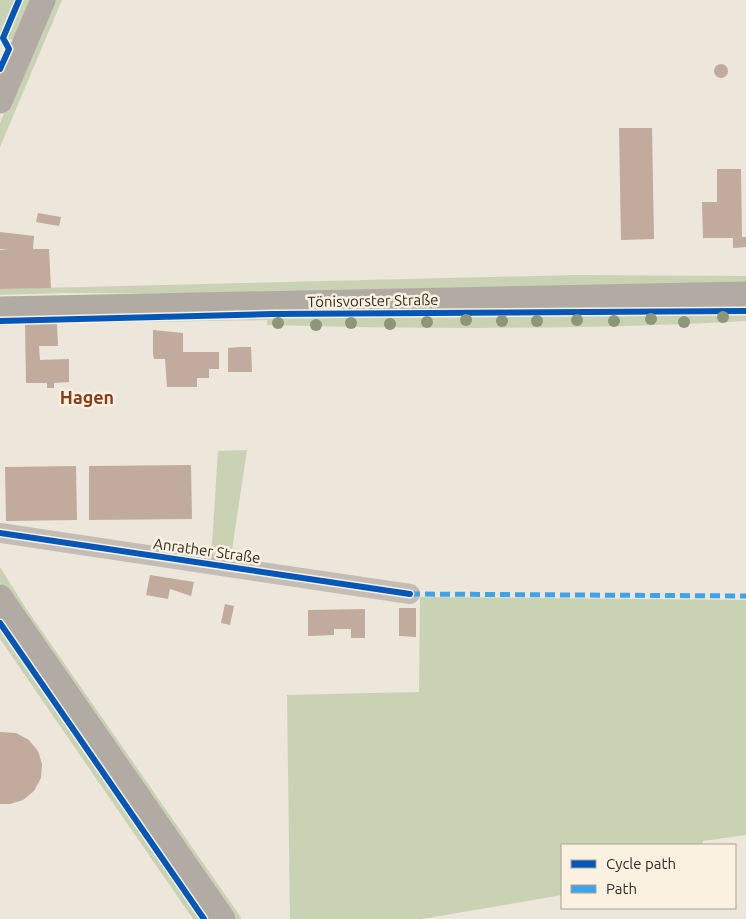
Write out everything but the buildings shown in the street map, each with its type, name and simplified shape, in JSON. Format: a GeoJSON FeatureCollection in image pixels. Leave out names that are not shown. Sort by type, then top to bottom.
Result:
{"type":"FeatureCollection","features":[{"type":"Feature","properties":{"kind":"main road"},"geometry":{"type":"LineString","coordinates":[[0,101],[43,0]]}},
{"type":"Feature","properties":{"kind":"main road","name":"Tönisvorster Straße"},"geometry":{"type":"LineString","coordinates":[[0,309],[746,294]]}},
{"type":"Feature","properties":{"kind":"main road"},"geometry":{"type":"LineString","coordinates":[[0,597],[223,919]]}},
{"type":"Feature","properties":{"kind":"street","name":"Anrather Straße"},"geometry":{"type":"LineString","coordinates":[[0,533],[410,594]]}},
{"type":"Feature","properties":{"kind":"green space"},"geometry":{"type":"Polygon","coordinates":[[[0,0],[38,0],[22,38],[0,41],[0,0]]]}},
{"type":"Feature","properties":{"kind":"green space"},"geometry":{"type":"Polygon","coordinates":[[[51,0],[62,0],[0,147],[0,123],[51,0]]]}},
{"type":"Feature","properties":{"kind":"green space"},"geometry":{"type":"Polygon","coordinates":[[[575,275],[746,276],[746,285],[280,294],[65,293],[0,295],[0,289],[575,275]]]}},
{"type":"Feature","properties":{"kind":"green space"},"geometry":{"type":"Polygon","coordinates":[[[746,302],[746,321],[626,326],[447,328],[267,325],[267,320],[18,324],[0,326],[0,318],[746,302]]]}},
{"type":"Feature","properties":{"kind":"green space"},"geometry":{"type":"Polygon","coordinates":[[[247,450],[230,563],[211,560],[218,451],[247,450]]]}},
{"type":"Feature","properties":{"kind":"green space"},"geometry":{"type":"Polygon","coordinates":[[[0,567],[25,607],[242,919],[233,919],[0,583],[0,567]]]}},
{"type":"Feature","properties":{"kind":"green space"},"geometry":{"type":"Polygon","coordinates":[[[420,597],[746,600],[746,835],[703,841],[702,844],[561,844],[561,895],[422,919],[290,919],[287,695],[419,692],[420,597]]]}},
{"type":"Feature","properties":{"kind":"green space"},"geometry":{"type":"Polygon","coordinates":[[[0,611],[214,919],[193,919],[0,639],[0,611]]]}},
{"type":"Feature","properties":{"kind":"marked path"},"geometry":{"type":"LineString","coordinates":[[410,594],[746,596]]}},
{"type":"Feature","properties":{"kind":"cycle path"},"geometry":{"type":"LineString","coordinates":[[0,69],[9,49],[3,38],[19,0]]}},
{"type":"Feature","properties":{"kind":"cycle path"},"geometry":{"type":"LineString","coordinates":[[0,321],[273,314],[746,311]]}},
{"type":"Feature","properties":{"kind":"cycle path"},"geometry":{"type":"LineString","coordinates":[[0,533],[410,594]]}},
{"type":"Feature","properties":{"kind":"cycle path"},"geometry":{"type":"LineString","coordinates":[[0,623],[204,919]]}},
{"type":"Feature","properties":{"kind":"district","name":"Hagen"},"geometry":{"type":"Point","coordinates":[87,398]}}]}
